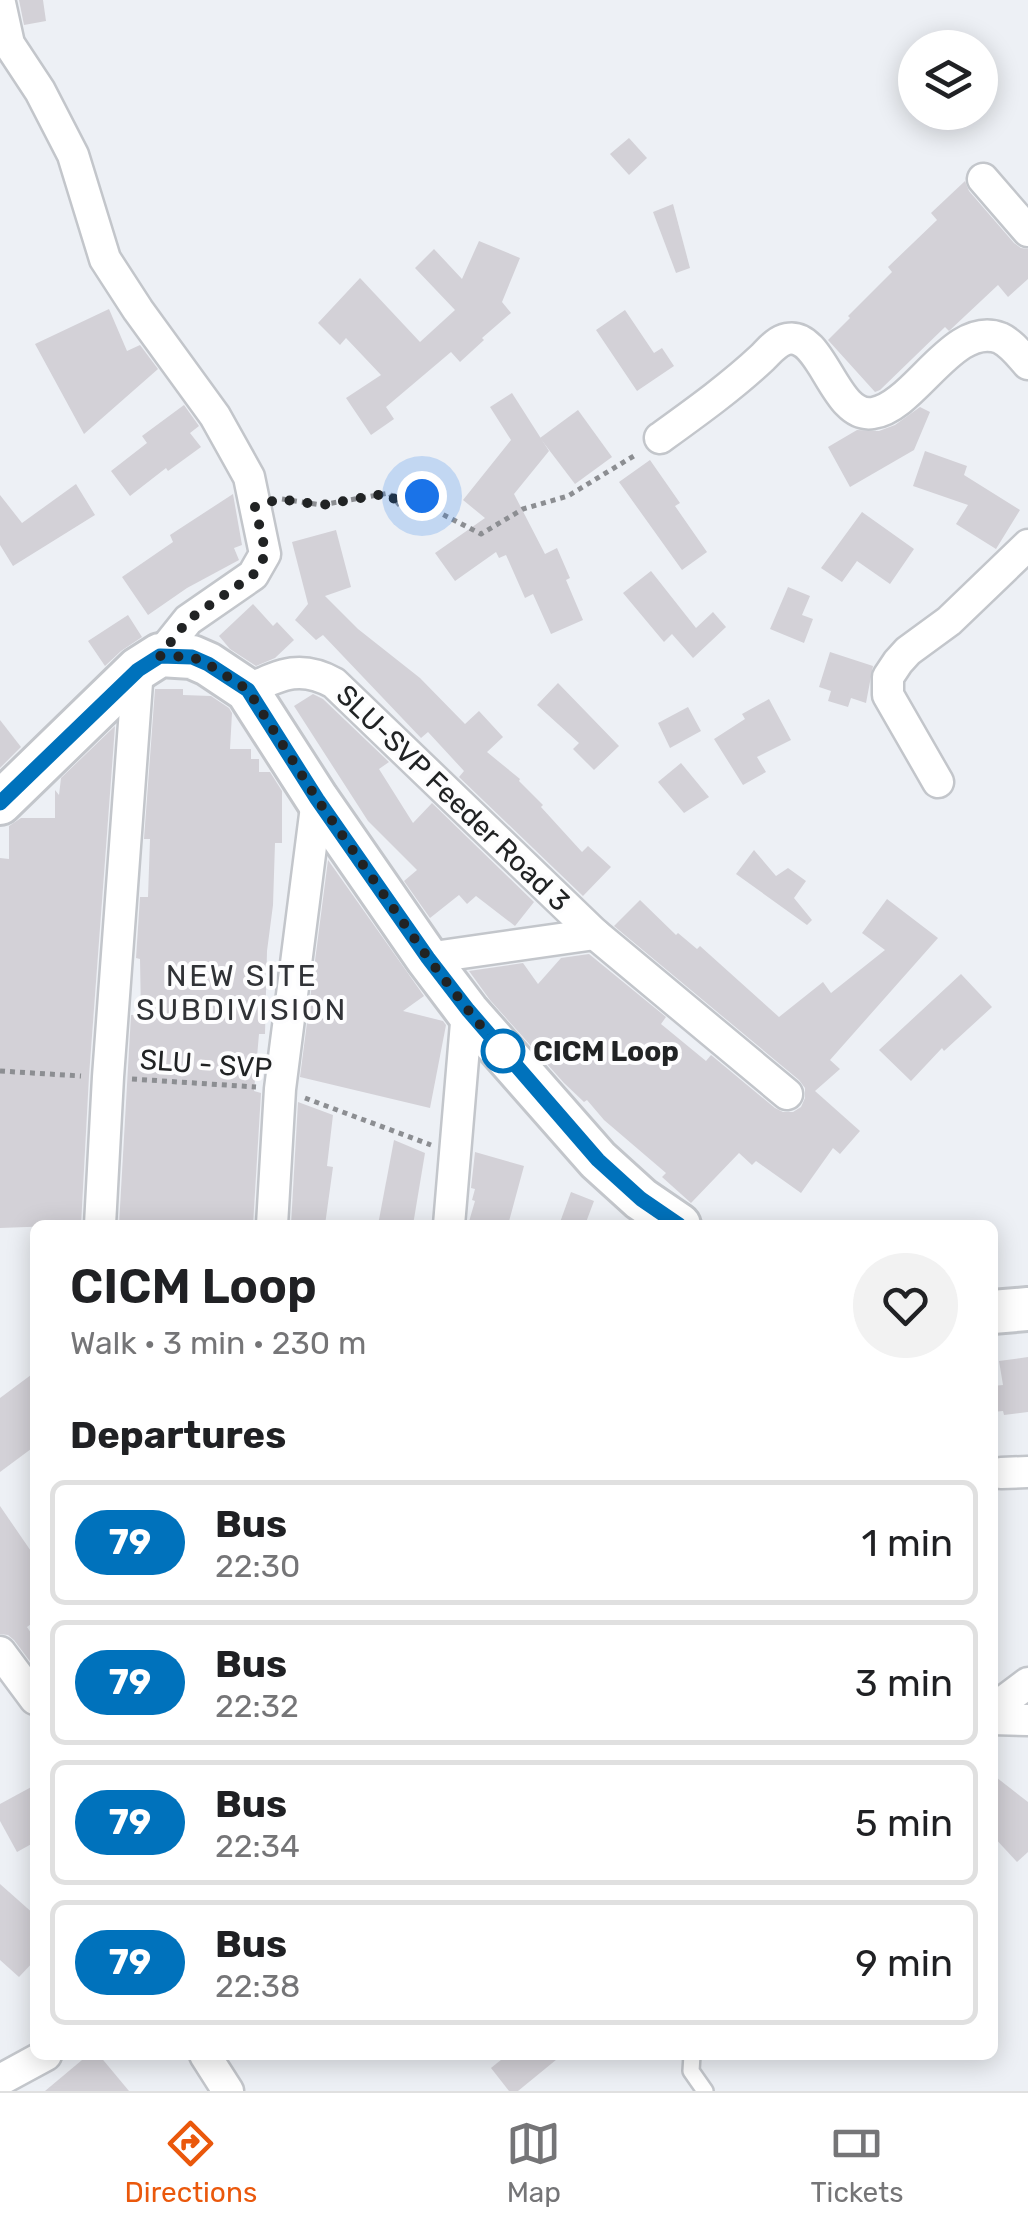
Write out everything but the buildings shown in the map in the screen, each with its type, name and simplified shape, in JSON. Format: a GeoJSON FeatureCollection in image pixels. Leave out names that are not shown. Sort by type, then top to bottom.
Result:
{"type":"FeatureCollection","features":[{"type":"Feature","properties":{"kind":"main road"},"geometry":{"type":"LineString","coordinates":[[0,803],[149,662],[192,657],[208,664],[248,690],[317,799],[468,1010],[598,1160],[641,1199],[672,1220]]}},
{"type":"Feature","properties":{"kind":"main road"},"geometry":{"type":"LineString","coordinates":[[998,1312],[1028,1309]]}},
{"type":"Feature","properties":{"kind":"street"},"geometry":{"type":"LineString","coordinates":[[0,3],[9,44],[40,91],[74,155],[106,259],[215,416],[249,477],[266,554],[253,575],[188,620],[149,662],[108,1077],[100,1220]]}},
{"type":"Feature","properties":{"kind":"street"},"geometry":{"type":"LineString","coordinates":[[984,178],[1028,231]]}},
{"type":"Feature","properties":{"kind":"street"},"geometry":{"type":"LineString","coordinates":[[660,438],[735,383],[782,340],[794,338],[804,344],[826,368],[842,396],[854,410],[864,414],[895,406],[928,372],[966,342],[980,336],[1004,340],[1028,364]]}},
{"type":"Feature","properties":{"kind":"street"},"geometry":{"type":"LineString","coordinates":[[938,782],[888,695],[888,677],[908,651],[949,620],[1028,545]]}},
{"type":"Feature","properties":{"kind":"street","name":"SLU-SVP Feeder Road 3"},"geometry":{"type":"LineString","coordinates":[[248,690],[282,674],[304,672],[334,683],[595,934],[787,1094]]}},
{"type":"Feature","properties":{"kind":"street"},"geometry":{"type":"LineString","coordinates":[[272,1220],[280,1089],[317,799]]}},
{"type":"Feature","properties":{"kind":"street","name":"SLU-SVP Feeder Road 3"},"geometry":{"type":"LineString","coordinates":[[428,958],[595,934]]}},
{"type":"Feature","properties":{"kind":"street"},"geometry":{"type":"LineString","coordinates":[[450,1220],[468,1010]]}},
{"type":"Feature","properties":{"kind":"street"},"geometry":{"type":"LineString","coordinates":[[0,1652],[30,1692]]}},
{"type":"Feature","properties":{"kind":"street"},"geometry":{"type":"LineString","coordinates":[[998,1706],[1028,1683]]}},
{"type":"Feature","properties":{"kind":"street"},"geometry":{"type":"LineString","coordinates":[[998,1719],[1028,1720]]}},
{"type":"Feature","properties":{"kind":"street"},"geometry":{"type":"LineString","coordinates":[[0,2080],[37,2060]]}},
{"type":"Feature","properties":{"kind":"street"},"geometry":{"type":"LineString","coordinates":[[207,2060],[228,2091]]}},
{"type":"Feature","properties":{"kind":"lane"},"geometry":{"type":"LineString","coordinates":[[691,2060],[690,2071],[706,2091]]}},
{"type":"Feature","properties":{"kind":"path"},"geometry":{"type":"LineString","coordinates":[[255,507],[279,499],[322,505],[389,493],[402,508],[422,496],[442,514],[481,534],[523,509],[568,496],[660,438]]}},
{"type":"Feature","properties":{"kind":"path","name":"SLU - SVP"},"geometry":{"type":"LineString","coordinates":[[0,1071],[280,1089],[457,1155]]}},
{"type":"Feature","properties":{"kind":"bus line","name":"79"},"geometry":{"type":"LineString","coordinates":[[0,803],[138,670],[160,656],[192,657],[208,664],[248,690],[317,799],[428,958],[511,1063],[598,1160],[641,1199],[672,1220]]}},
{"type":"Feature","properties":{"kind":"place","name":"CICM Loop"},"geometry":{"type":"Point","coordinates":[503,1051]}},
{"type":"Feature","properties":{"kind":"district","name":"NEW SITE SUBDIVISION"},"geometry":{"type":"Point","coordinates":[242,993]}},
{"type":"Feature","properties":{"kind":"route"},"geometry":{"type":"LineString","coordinates":[[422,496],[402,508],[389,493],[322,505],[279,499],[255,507],[266,554],[253,575],[188,620],[160,656],[192,657],[248,690],[317,799],[428,958],[504,1054],[503,1051]]}}]}
